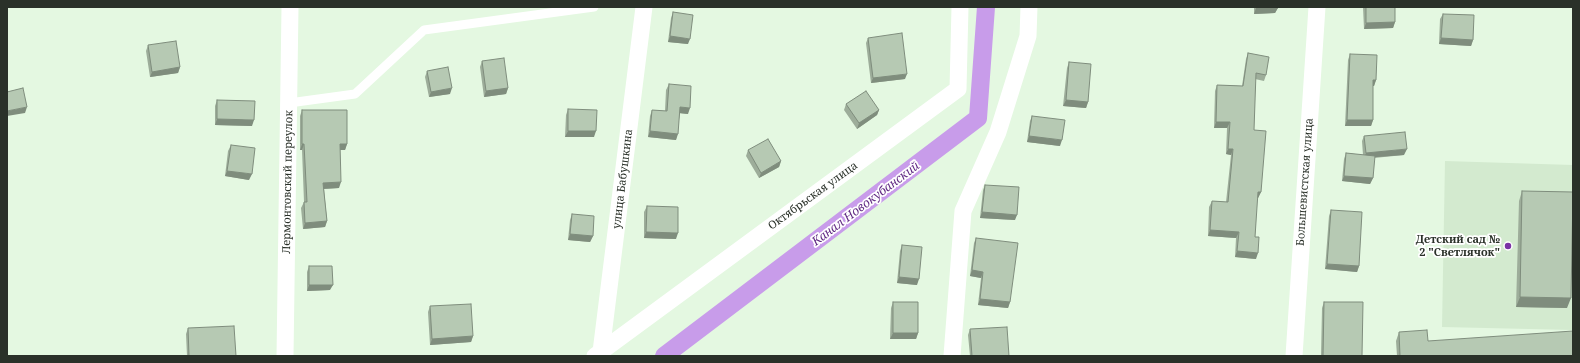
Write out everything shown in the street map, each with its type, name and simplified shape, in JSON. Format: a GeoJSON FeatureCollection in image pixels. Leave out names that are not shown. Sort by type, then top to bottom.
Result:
{"type":"FeatureCollection","features":[{"type":"Feature","properties":{"kind":"street","name":"Лермонтовский переулок"},"geometry":{"type":"LineString","coordinates":[[285,356],[290,7]]}},
{"type":"Feature","properties":{"kind":"street","name":"улица Бабушкина"},"geometry":{"type":"LineString","coordinates":[[598,354],[644,7]]}},
{"type":"Feature","properties":{"kind":"street","name":"Октябрьская улица"},"geometry":{"type":"LineString","coordinates":[[598,354],[958,89],[960,7]]}},
{"type":"Feature","properties":{"kind":"street"},"geometry":{"type":"LineString","coordinates":[[952,356],[963,211],[998,132],[1028,36],[1028,7]]}},
{"type":"Feature","properties":{"kind":"street","name":"Большевистская улица"},"geometry":{"type":"LineString","coordinates":[[1294,356],[1317,7]]}},
{"type":"Feature","properties":{"kind":"lane"},"geometry":{"type":"LineString","coordinates":[[289,103],[355,94],[424,30],[594,7]]}},
{"type":"Feature","properties":{"kind":"shaded area","name":"Детский сад № 2 \"Светлячок\""},"geometry":{"type":"Polygon","coordinates":[[[1445,161],[1573,165],[1573,330],[1442,327],[1445,161]]]}},
{"type":"Feature","properties":{"kind":"building"},"geometry":{"type":"Polygon","coordinates":[[[1278,7],[1278,8],[1256,8],[1278,7]]]}},
{"type":"Feature","properties":{"kind":"building"},"geometry":{"type":"Polygon","coordinates":[[[1366,7],[1395,7],[1395,22],[1366,23],[1366,7]]]}},
{"type":"Feature","properties":{"kind":"building"},"geometry":{"type":"Polygon","coordinates":[[[673,12],[693,15],[690,39],[670,36],[673,12]]]}},
{"type":"Feature","properties":{"kind":"building"},"geometry":{"type":"Polygon","coordinates":[[[1443,14],[1474,15],[1473,40],[1441,38],[1443,14]]]}},
{"type":"Feature","properties":{"kind":"building"},"geometry":{"type":"Polygon","coordinates":[[[902,33],[907,74],[873,78],[868,38],[902,33]]]}},
{"type":"Feature","properties":{"kind":"building"},"geometry":{"type":"Polygon","coordinates":[[[176,41],[180,67],[152,72],[148,45],[176,41]]]}},
{"type":"Feature","properties":{"kind":"building"},"geometry":{"type":"Polygon","coordinates":[[[1248,53],[1269,57],[1266,75],[1256,73],[1254,130],[1266,131],[1261,192],[1258,192],[1255,237],[1259,237],[1258,253],[1237,251],[1239,232],[1210,230],[1212,201],[1228,202],[1233,149],[1228,149],[1230,122],[1216,122],[1217,85],[1243,86],[1248,53]]]}},
{"type":"Feature","properties":{"kind":"building"},"geometry":{"type":"Polygon","coordinates":[[[1350,54],[1377,55],[1376,80],[1373,80],[1373,120],[1347,120],[1350,54]]]}},
{"type":"Feature","properties":{"kind":"building"},"geometry":{"type":"Polygon","coordinates":[[[504,58],[508,88],[486,91],[482,61],[504,58]]]}},
{"type":"Feature","properties":{"kind":"building"},"geometry":{"type":"Polygon","coordinates":[[[1069,62],[1091,64],[1088,102],[1066,100],[1069,62]]]}},
{"type":"Feature","properties":{"kind":"building"},"geometry":{"type":"Polygon","coordinates":[[[448,67],[452,88],[431,92],[427,71],[448,67]]]}},
{"type":"Feature","properties":{"kind":"building"},"geometry":{"type":"Polygon","coordinates":[[[669,84],[691,86],[690,108],[680,107],[678,134],[650,131],[652,110],[667,111],[669,84]]]}},
{"type":"Feature","properties":{"kind":"building"},"geometry":{"type":"Polygon","coordinates":[[[23,88],[27,107],[7,111],[7,92],[23,88]]]}},
{"type":"Feature","properties":{"kind":"building"},"geometry":{"type":"Polygon","coordinates":[[[866,91],[879,110],[859,123],[846,104],[866,91]]]}},
{"type":"Feature","properties":{"kind":"building"},"geometry":{"type":"Polygon","coordinates":[[[217,100],[255,101],[254,120],[217,119],[217,100]]]}},
{"type":"Feature","properties":{"kind":"building"},"geometry":{"type":"Polygon","coordinates":[[[568,109],[597,110],[596,131],[568,131],[568,109]]]}},
{"type":"Feature","properties":{"kind":"building"},"geometry":{"type":"Polygon","coordinates":[[[302,110],[347,110],[347,144],[340,144],[341,182],[323,183],[327,221],[305,223],[304,202],[307,202],[304,144],[302,144],[302,110]]]}},
{"type":"Feature","properties":{"kind":"building"},"geometry":{"type":"Polygon","coordinates":[[[1032,116],[1065,120],[1062,140],[1029,136],[1032,116]]]}},
{"type":"Feature","properties":{"kind":"building"},"geometry":{"type":"Polygon","coordinates":[[[1405,132],[1407,149],[1366,153],[1364,136],[1405,132]]]}},
{"type":"Feature","properties":{"kind":"building"},"geometry":{"type":"Polygon","coordinates":[[[768,139],[781,161],[761,173],[748,150],[768,139]]]}},
{"type":"Feature","properties":{"kind":"building"},"geometry":{"type":"Polygon","coordinates":[[[231,145],[255,148],[252,174],[227,171],[231,145]]]}},
{"type":"Feature","properties":{"kind":"building"},"geometry":{"type":"Polygon","coordinates":[[[1346,153],[1375,156],[1373,178],[1344,176],[1346,153]]]}},
{"type":"Feature","properties":{"kind":"building"},"geometry":{"type":"Polygon","coordinates":[[[985,185],[1019,187],[1017,215],[982,212],[985,185]]]}},
{"type":"Feature","properties":{"kind":"building"},"geometry":{"type":"Polygon","coordinates":[[[1522,191],[1573,192],[1571,298],[1520,297],[1522,191]]]}},
{"type":"Feature","properties":{"kind":"building"},"geometry":{"type":"Polygon","coordinates":[[[647,206],[678,207],[678,233],[646,232],[647,206]]]}},
{"type":"Feature","properties":{"kind":"building"},"geometry":{"type":"Polygon","coordinates":[[[1331,210],[1362,212],[1359,266],[1327,264],[1331,210]]]}},
{"type":"Feature","properties":{"kind":"building"},"geometry":{"type":"Polygon","coordinates":[[[572,214],[594,216],[593,236],[570,234],[572,214]]]}},
{"type":"Feature","properties":{"kind":"building"},"geometry":{"type":"Polygon","coordinates":[[[976,238],[1018,243],[1010,302],[980,299],[983,272],[972,270],[976,238]]]}},
{"type":"Feature","properties":{"kind":"building"},"geometry":{"type":"Polygon","coordinates":[[[902,245],[922,247],[919,279],[899,277],[902,245]]]}},
{"type":"Feature","properties":{"kind":"building"},"geometry":{"type":"Polygon","coordinates":[[[309,266],[332,266],[333,285],[309,285],[309,266]]]}},
{"type":"Feature","properties":{"kind":"building"},"geometry":{"type":"Polygon","coordinates":[[[893,302],[918,302],[918,333],[893,333],[893,302]]]}},
{"type":"Feature","properties":{"kind":"building"},"geometry":{"type":"Polygon","coordinates":[[[1324,302],[1363,302],[1362,356],[1323,356],[1324,302]]]}},
{"type":"Feature","properties":{"kind":"building"},"geometry":{"type":"Polygon","coordinates":[[[471,304],[473,336],[432,339],[430,306],[471,304]]]}},
{"type":"Feature","properties":{"kind":"building"},"geometry":{"type":"Polygon","coordinates":[[[234,326],[236,356],[189,356],[188,328],[234,326]]]}},
{"type":"Feature","properties":{"kind":"building"},"geometry":{"type":"Polygon","coordinates":[[[1007,327],[1009,356],[972,356],[970,329],[1007,327]]]}},
{"type":"Feature","properties":{"kind":"building"},"geometry":{"type":"Polygon","coordinates":[[[1427,330],[1428,341],[1573,331],[1573,356],[1400,356],[1399,332],[1427,330]]]}},
{"type":"Feature","properties":{"kind":"waterway","name":"Канал Новокубанский"},"geometry":{"type":"LineString","coordinates":[[664,356],[978,118],[986,7]]}},
{"type":"Feature","properties":{"kind":"place","name":"Детский сад № 2 \"Светлячок\""},"geometry":{"type":"Point","coordinates":[1508,246]}}]}
